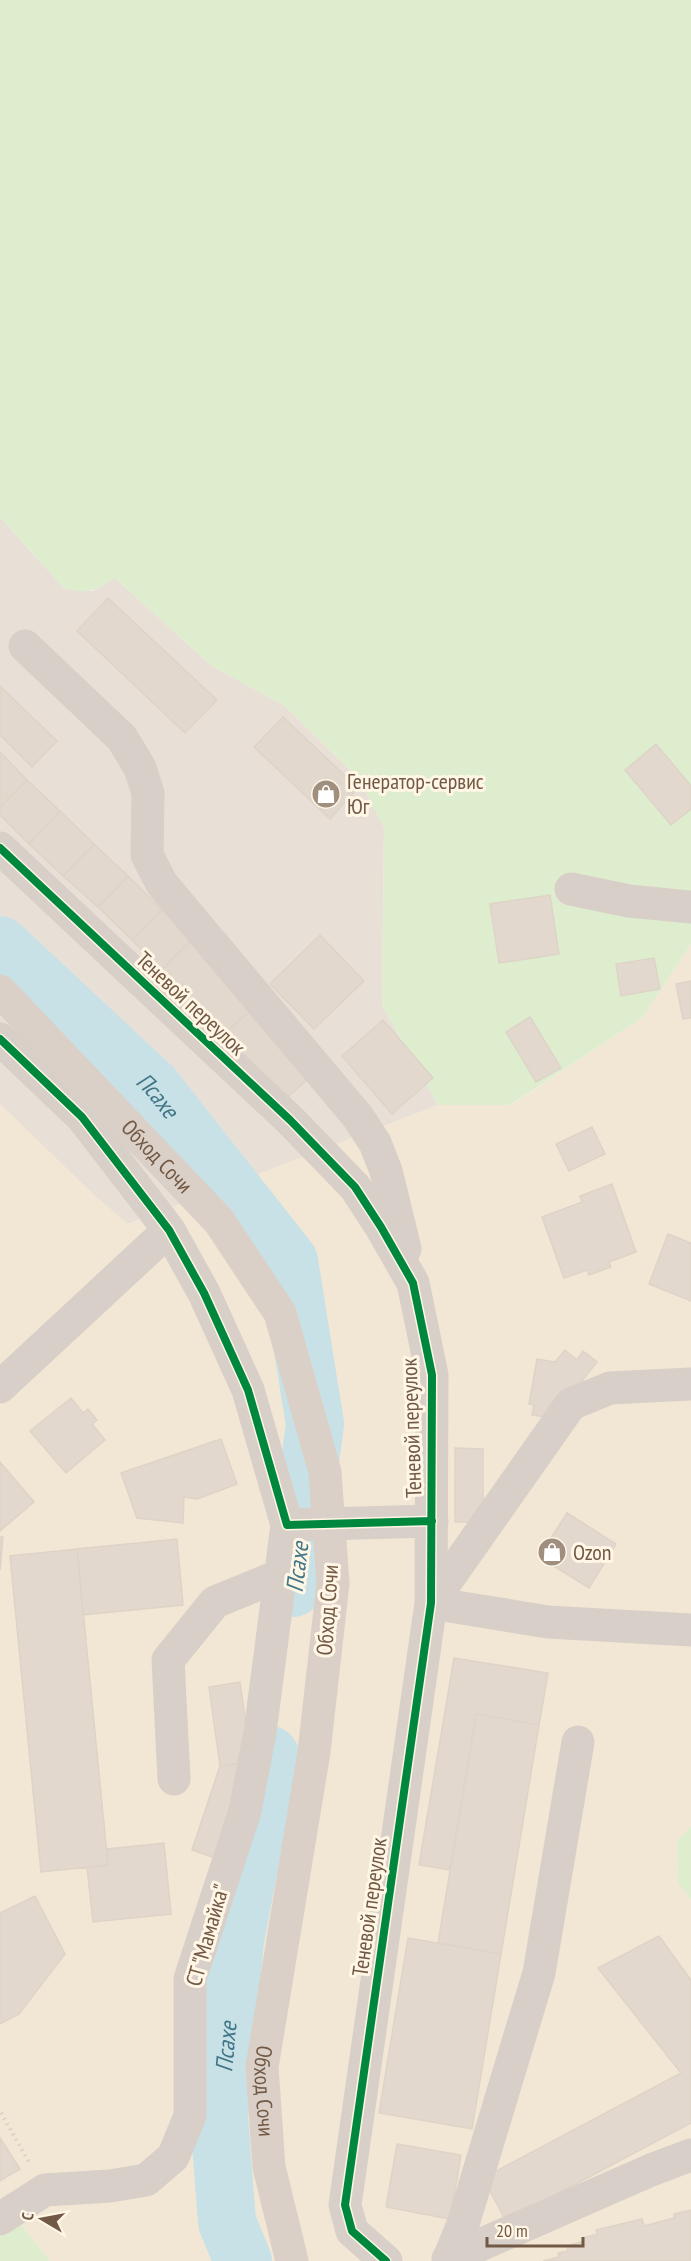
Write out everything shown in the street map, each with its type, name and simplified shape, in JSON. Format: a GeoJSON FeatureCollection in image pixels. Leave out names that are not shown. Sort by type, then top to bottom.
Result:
{"type":"FeatureCollection","features":[{"type":"Feature","properties":{"kind":"highway","name":"Обход Сочи"},"geometry":{"type":"LineString","coordinates":[[0,991],[219,1221],[280,1313],[325,1472],[333,1583],[314,1752],[262,2067],[269,2167],[292,2261]]}},
{"type":"Feature","properties":{"kind":"street"},"geometry":{"type":"LineString","coordinates":[[25,645],[122,738],[140,768],[148,793],[147,855],[162,884],[358,1117],[375,1143],[386,1171],[413,1283]]}},
{"type":"Feature","properties":{"kind":"street","name":"Теневой переулок"},"geometry":{"type":"LineString","coordinates":[[0,848],[290,1120],[355,1187],[413,1283],[432,1376],[431,1603],[345,2205],[351,2231],[386,2261]]}},
{"type":"Feature","properties":{"kind":"street"},"geometry":{"type":"LineString","coordinates":[[571,889],[629,901],[691,907]]}},
{"type":"Feature","properties":{"kind":"street"},"geometry":{"type":"LineString","coordinates":[[0,1039],[82,1117],[169,1230],[204,1293],[248,1390],[287,1526],[432,1521]]}},
{"type":"Feature","properties":{"kind":"street"},"geometry":{"type":"LineString","coordinates":[[0,1387],[169,1230]]}},
{"type":"Feature","properties":{"kind":"street","name":"Теневой переулок"},"geometry":{"type":"LineString","coordinates":[[431,1603],[571,1404],[610,1388],[691,1384]]}},
{"type":"Feature","properties":{"kind":"street","name":"СТ \"Мамайка\""},"geometry":{"type":"LineString","coordinates":[[0,2219],[45,2190],[110,2186],[146,2180],[172,2157],[190,2116],[190,1979],[245,1811],[260,1732],[287,1526]]}},
{"type":"Feature","properties":{"kind":"street"},"geometry":{"type":"LineString","coordinates":[[174,1779],[168,1660],[215,1602],[281,1575]]}},
{"type":"Feature","properties":{"kind":"street"},"geometry":{"type":"LineString","coordinates":[[431,1603],[548,1622],[691,1630]]}},
{"type":"Feature","properties":{"kind":"street"},"geometry":{"type":"LineString","coordinates":[[448,2260],[463,2224],[539,1973],[578,1742]]}},
{"type":"Feature","properties":{"kind":"street"},"geometry":{"type":"LineString","coordinates":[[448,2260],[651,2170],[691,2155]]}},
{"type":"Feature","properties":{"kind":"path"},"geometry":{"type":"LineString","coordinates":[[1,2113],[45,2190]]}},
{"type":"Feature","properties":{"kind":"shaded area"},"geometry":{"type":"Polygon","coordinates":[[[0,517],[64,588],[93,591],[115,578],[212,666],[285,706],[360,780],[384,827],[382,1005],[438,1105],[128,1224],[93,1194],[0,1104],[0,517]]]}},
{"type":"Feature","properties":{"kind":"shaded area"},"geometry":{"type":"Polygon","coordinates":[[[691,944],[691,1827],[677,1841],[678,1883],[691,1899],[691,2261],[50,2261],[0,2198],[0,1104],[93,1194],[129,1224],[438,1105],[511,1105],[642,1018],[691,944]]]}},
{"type":"Feature","properties":{"kind":"green space"},"geometry":{"type":"Polygon","coordinates":[[[0,0],[691,0],[691,944],[642,1018],[510,1105],[438,1105],[382,1005],[384,827],[360,780],[285,706],[212,666],[115,578],[86,591],[64,588],[0,517],[0,0]]]}},
{"type":"Feature","properties":{"kind":"green space"},"geometry":{"type":"Polygon","coordinates":[[[691,1827],[691,1899],[678,1883],[677,1841],[691,1827]]]}},
{"type":"Feature","properties":{"kind":"green space"},"geometry":{"type":"Polygon","coordinates":[[[0,2198],[50,2261],[0,2261],[0,2198]]]}},
{"type":"Feature","properties":{"kind":"building"},"geometry":{"type":"Polygon","coordinates":[[[108,598],[217,700],[185,733],[77,631],[108,598]]]}},
{"type":"Feature","properties":{"kind":"building"},"geometry":{"type":"Polygon","coordinates":[[[0,686],[57,741],[32,767],[0,735],[0,686]]]}},
{"type":"Feature","properties":{"kind":"building"},"geometry":{"type":"Polygon","coordinates":[[[283,717],[358,788],[330,819],[254,747],[283,717]]]}},
{"type":"Feature","properties":{"kind":"building"},"geometry":{"type":"Polygon","coordinates":[[[656,744],[691,786],[691,809],[671,825],[625,770],[656,744]]]}},
{"type":"Feature","properties":{"kind":"building"},"geometry":{"type":"Polygon","coordinates":[[[0,752],[27,780],[0,807],[0,752]]]}},
{"type":"Feature","properties":{"kind":"building"},"geometry":{"type":"Polygon","coordinates":[[[27,780],[60,811],[29,844],[0,815],[0,807],[27,780]]]}},
{"type":"Feature","properties":{"kind":"building"},"geometry":{"type":"Polygon","coordinates":[[[60,811],[94,844],[63,876],[29,844],[60,811]]]}},
{"type":"Feature","properties":{"kind":"building"},"geometry":{"type":"Polygon","coordinates":[[[94,844],[128,876],[98,907],[63,876],[94,844]]]}},
{"type":"Feature","properties":{"kind":"building"},"geometry":{"type":"Polygon","coordinates":[[[128,876],[162,910],[132,940],[98,907],[128,876]]]}},
{"type":"Feature","properties":{"kind":"building"},"geometry":{"type":"Polygon","coordinates":[[[550,895],[559,954],[499,963],[490,904],[550,895]]]}},
{"type":"Feature","properties":{"kind":"building"},"geometry":{"type":"Polygon","coordinates":[[[162,910],[192,940],[161,970],[132,940],[162,910]]]}},
{"type":"Feature","properties":{"kind":"building"},"geometry":{"type":"Polygon","coordinates":[[[320,935],[364,981],[314,1029],[270,984],[320,935]]]}},
{"type":"Feature","properties":{"kind":"building"},"geometry":{"type":"Polygon","coordinates":[[[192,940],[252,1009],[222,1036],[161,970],[192,940]]]}},
{"type":"Feature","properties":{"kind":"building"},"geometry":{"type":"Polygon","coordinates":[[[654,958],[660,989],[621,996],[616,964],[654,958]]]}},
{"type":"Feature","properties":{"kind":"building"},"geometry":{"type":"Polygon","coordinates":[[[691,981],[691,1018],[683,1019],[676,984],[691,981]]]}},
{"type":"Feature","properties":{"kind":"building"},"geometry":{"type":"Polygon","coordinates":[[[252,1009],[311,1076],[281,1103],[221,1037],[252,1009]]]}},
{"type":"Feature","properties":{"kind":"building"},"geometry":{"type":"Polygon","coordinates":[[[530,1017],[561,1068],[536,1082],[506,1032],[530,1017]]]}},
{"type":"Feature","properties":{"kind":"building"},"geometry":{"type":"Polygon","coordinates":[[[383,1020],[433,1078],[392,1114],[342,1056],[383,1020]]]}},
{"type":"Feature","properties":{"kind":"building"},"geometry":{"type":"Polygon","coordinates":[[[592,1127],[605,1154],[569,1171],[556,1144],[592,1127]]]}},
{"type":"Feature","properties":{"kind":"building"},"geometry":{"type":"Polygon","coordinates":[[[612,1184],[636,1252],[609,1262],[611,1267],[589,1275],[587,1270],[564,1278],[542,1217],[582,1202],[580,1196],[612,1184]]]}},
{"type":"Feature","properties":{"kind":"building"},"geometry":{"type":"Polygon","coordinates":[[[668,1234],[691,1243],[691,1301],[649,1284],[668,1234]]]}},
{"type":"Feature","properties":{"kind":"building"},"geometry":{"type":"Polygon","coordinates":[[[565,1350],[577,1360],[583,1351],[597,1362],[553,1418],[532,1415],[534,1405],[529,1404],[537,1359],[555,1362],[565,1350]]]}},
{"type":"Feature","properties":{"kind":"building"},"geometry":{"type":"Polygon","coordinates":[[[71,1398],[83,1413],[88,1409],[97,1420],[92,1424],[105,1440],[66,1473],[30,1431],[71,1398]]]}},
{"type":"Feature","properties":{"kind":"building"},"geometry":{"type":"Polygon","coordinates":[[[221,1439],[237,1484],[197,1499],[184,1497],[183,1523],[137,1518],[121,1473],[221,1439]]]}},
{"type":"Feature","properties":{"kind":"building"},"geometry":{"type":"Polygon","coordinates":[[[455,1448],[483,1449],[483,1522],[455,1522],[455,1448]]]}},
{"type":"Feature","properties":{"kind":"building"},"geometry":{"type":"Polygon","coordinates":[[[0,1462],[34,1502],[0,1531],[0,1462]]]}},
{"type":"Feature","properties":{"kind":"building"},"geometry":{"type":"Polygon","coordinates":[[[567,1513],[616,1544],[589,1588],[539,1557],[567,1513]]]}},
{"type":"Feature","properties":{"kind":"building"},"geometry":{"type":"Polygon","coordinates":[[[0,1537],[3,1537],[0,1570],[0,1537]]]}},
{"type":"Feature","properties":{"kind":"building"},"geometry":{"type":"Polygon","coordinates":[[[177,1539],[183,1605],[83,1615],[77,1549],[177,1539]]]}},
{"type":"Feature","properties":{"kind":"building"},"geometry":{"type":"Polygon","coordinates":[[[77,1549],[108,1865],[41,1872],[10,1556],[77,1549]]]}},
{"type":"Feature","properties":{"kind":"building"},"geometry":{"type":"Polygon","coordinates":[[[454,1658],[548,1673],[539,1725],[476,1714],[450,1870],[419,1865],[454,1658]]]}},
{"type":"Feature","properties":{"kind":"building"},"geometry":{"type":"Polygon","coordinates":[[[240,1682],[251,1762],[220,1766],[209,1687],[240,1682]]]}},
{"type":"Feature","properties":{"kind":"building"},"geometry":{"type":"Polygon","coordinates":[[[476,1714],[539,1725],[501,1954],[438,1943],[476,1714]]]}},
{"type":"Feature","properties":{"kind":"building"},"geometry":{"type":"Polygon","coordinates":[[[238,1764],[221,1860],[192,1850],[220,1766],[238,1764]]]}},
{"type":"Feature","properties":{"kind":"building"},"geometry":{"type":"Polygon","coordinates":[[[164,1843],[171,1914],[93,1922],[87,1867],[108,1865],[107,1849],[164,1843]]]}},
{"type":"Feature","properties":{"kind":"building"},"geometry":{"type":"Polygon","coordinates":[[[35,1896],[65,1954],[19,2014],[0,2024],[0,1913],[35,1896]]]}},
{"type":"Feature","properties":{"kind":"building"},"geometry":{"type":"Polygon","coordinates":[[[659,1936],[691,1980],[691,2123],[506,2221],[483,2178],[681,2073],[598,1968],[659,1936]]]}},
{"type":"Feature","properties":{"kind":"building"},"geometry":{"type":"Polygon","coordinates":[[[408,1938],[501,1954],[472,2129],[379,2113],[408,1938]]]}},
{"type":"Feature","properties":{"kind":"building"},"geometry":{"type":"Polygon","coordinates":[[[0,2138],[20,2169],[0,2181],[0,2138]]]}},
{"type":"Feature","properties":{"kind":"building"},"geometry":{"type":"Polygon","coordinates":[[[397,2144],[461,2155],[450,2219],[386,2207],[397,2144]]]}},
{"type":"Feature","properties":{"kind":"building"},"geometry":{"type":"Polygon","coordinates":[[[691,2210],[691,2261],[543,2261],[559,2257],[558,2253],[568,2251],[567,2246],[598,2234],[596,2230],[642,2219],[644,2226],[674,2218],[674,2214],[691,2210]]]}},
{"type":"Feature","properties":{"kind":"waterway","name":"Псахе"},"geometry":{"type":"LineString","coordinates":[[0,945],[152,1087],[289,1261],[315,1424],[293,1588]]}},
{"type":"Feature","properties":{"kind":"waterway","name":"Псахе"},"geometry":{"type":"LineString","coordinates":[[243,2261],[227,2222],[219,2117],[235,1941],[270,1755]]}},
{"type":"Feature","properties":{"kind":"cycle path"},"geometry":{"type":"LineString","coordinates":[[0,848],[290,1120],[355,1187],[413,1283],[432,1375],[431,1603],[345,2205],[352,2231],[386,2261]]}},
{"type":"Feature","properties":{"kind":"cycle path"},"geometry":{"type":"LineString","coordinates":[[0,1039],[82,1117],[169,1230],[204,1293],[248,1390],[287,1525],[432,1521]]}},
{"type":"Feature","properties":{"kind":"place","name":"Генератор-сервис Юг"},"geometry":{"type":"Point","coordinates":[326,794]}},
{"type":"Feature","properties":{"kind":"place","name":"Ozon"},"geometry":{"type":"Point","coordinates":[552,1552]}}]}
